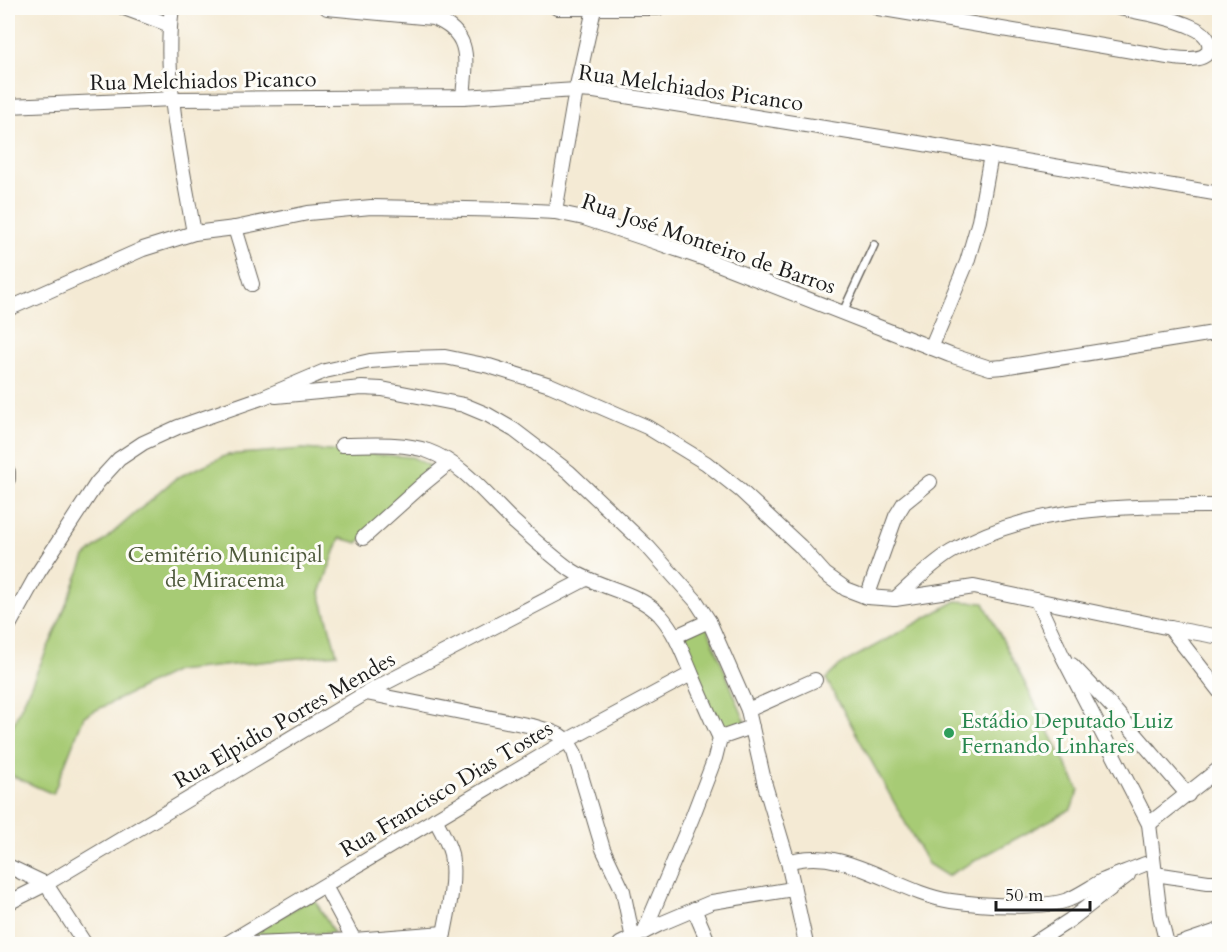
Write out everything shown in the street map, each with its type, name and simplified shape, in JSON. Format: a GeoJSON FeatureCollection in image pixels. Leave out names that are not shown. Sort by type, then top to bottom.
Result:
{"type":"FeatureCollection","features":[{"type":"Feature","properties":{"kind":"street"},"geometry":{"type":"LineString","coordinates":[[124,8],[170,26]]}},
{"type":"Feature","properties":{"kind":"street"},"geometry":{"type":"LineString","coordinates":[[172,8],[170,26],[173,99],[194,233]]}},
{"type":"Feature","properties":{"kind":"street"},"geometry":{"type":"LineString","coordinates":[[327,8],[433,18],[448,23],[458,33],[463,45],[465,64],[463,97]]}},
{"type":"Feature","properties":{"kind":"street"},"geometry":{"type":"LineString","coordinates":[[557,8],[658,8]]}},
{"type":"Feature","properties":{"kind":"street"},"geometry":{"type":"LineString","coordinates":[[878,8],[1191,60],[1201,58],[1215,48],[1207,38],[1191,27],[1119,8]]}},
{"type":"Feature","properties":{"kind":"street"},"geometry":{"type":"LineString","coordinates":[[555,212],[576,90],[594,9]]}},
{"type":"Feature","properties":{"kind":"street","name":"Rua Melchiados Picanco"},"geometry":{"type":"LineString","coordinates":[[8,106],[173,99],[463,97],[576,90],[688,105],[1220,194]]}},
{"type":"Feature","properties":{"kind":"street"},"geometry":{"type":"LineString","coordinates":[[931,348],[967,262],[981,209],[991,155]]}},
{"type":"Feature","properties":{"kind":"street","name":"Rua José Monteiro de Barros"},"geometry":{"type":"LineString","coordinates":[[8,309],[143,249],[194,233],[235,228],[308,213],[371,207],[555,212],[584,218],[697,256],[931,348],[990,368],[1220,332]]}},
{"type":"Feature","properties":{"kind":"street"},"geometry":{"type":"LineString","coordinates":[[235,228],[252,284]]}},
{"type":"Feature","properties":{"kind":"street"},"geometry":{"type":"LineString","coordinates":[[8,627],[38,573],[97,483],[119,459],[143,443],[178,427],[264,397],[326,371],[370,361],[445,357],[489,366],[550,385],[647,427],[706,463],[765,511],[825,574],[846,589],[867,597],[895,598],[974,587],[1220,637]]}},
{"type":"Feature","properties":{"kind":"street"},"geometry":{"type":"LineString","coordinates":[[264,397],[362,387],[464,405],[488,415],[522,436],[569,472],[648,547],[696,602],[709,621],[748,710],[765,785],[788,862],[806,945]]}},
{"type":"Feature","properties":{"kind":"street"},"geometry":{"type":"LineString","coordinates":[[342,445],[405,446],[429,452],[449,463],[478,485],[556,558],[586,579],[608,585],[642,603],[658,614],[676,636],[720,738],[715,758],[692,818],[633,940]]}},
{"type":"Feature","properties":{"kind":"street"},"geometry":{"type":"LineString","coordinates":[[363,538],[449,463]]}},
{"type":"Feature","properties":{"kind":"street"},"geometry":{"type":"LineString","coordinates":[[8,472],[8,479]]}},
{"type":"Feature","properties":{"kind":"street"},"geometry":{"type":"LineString","coordinates":[[867,597],[896,516],[904,503],[930,482]]}},
{"type":"Feature","properties":{"kind":"street"},"geometry":{"type":"LineString","coordinates":[[895,598],[951,552],[1028,520],[1082,510],[1127,506],[1220,506]]}},
{"type":"Feature","properties":{"kind":"street","name":"Rua Elpidio Portes Mendes"},"geometry":{"type":"LineString","coordinates":[[8,903],[46,884],[366,693],[586,579]]}},
{"type":"Feature","properties":{"kind":"street"},"geometry":{"type":"LineString","coordinates":[[1037,601],[1062,655],[1149,824],[1149,861],[1155,874],[1160,916],[1167,945]]}},
{"type":"Feature","properties":{"kind":"street"},"geometry":{"type":"LineString","coordinates":[[676,636],[709,621]]}},
{"type":"Feature","properties":{"kind":"street"},"geometry":{"type":"LineString","coordinates":[[1170,628],[1220,692]]}},
{"type":"Feature","properties":{"kind":"street"},"geometry":{"type":"LineString","coordinates":[[1062,655],[1113,708],[1188,795]]}},
{"type":"Feature","properties":{"kind":"street","name":"Rua Francisco Dias Tostes"},"geometry":{"type":"LineString","coordinates":[[226,945],[568,740],[692,674]]}},
{"type":"Feature","properties":{"kind":"street"},"geometry":{"type":"LineString","coordinates":[[748,710],[815,680]]}},
{"type":"Feature","properties":{"kind":"street"},"geometry":{"type":"LineString","coordinates":[[366,693],[532,726],[558,734],[568,740],[574,752],[603,849],[624,891],[633,940]]}},
{"type":"Feature","properties":{"kind":"street"},"geometry":{"type":"LineString","coordinates":[[720,738],[752,727]]}},
{"type":"Feature","properties":{"kind":"street"},"geometry":{"type":"LineString","coordinates":[[1149,824],[1220,768]]}},
{"type":"Feature","properties":{"kind":"street"},"geometry":{"type":"LineString","coordinates":[[252,945],[443,939],[453,872],[450,853],[435,819]]}},
{"type":"Feature","properties":{"kind":"street"},"geometry":{"type":"LineString","coordinates":[[788,862],[802,858],[833,860],[915,891],[949,901],[1018,905],[1057,903],[1069,899],[1104,880],[1149,861]]}},
{"type":"Feature","properties":{"kind":"street"},"geometry":{"type":"LineString","coordinates":[[1037,944],[1149,861]]}},
{"type":"Feature","properties":{"kind":"street"},"geometry":{"type":"LineString","coordinates":[[8,866],[46,884],[85,945]]}},
{"type":"Feature","properties":{"kind":"street"},"geometry":{"type":"LineString","coordinates":[[1155,874],[1220,882]]}},
{"type":"Feature","properties":{"kind":"street"},"geometry":{"type":"LineString","coordinates":[[326,885],[354,940]]}},
{"type":"Feature","properties":{"kind":"street"},"geometry":{"type":"LineString","coordinates":[[633,940],[712,902],[793,889]]}},
{"type":"Feature","properties":{"kind":"street"},"geometry":{"type":"LineString","coordinates":[[694,909],[709,945]]}},
{"type":"Feature","properties":{"kind":"street"},"geometry":{"type":"LineString","coordinates":[[1179,945],[1220,930]]}},
{"type":"Feature","properties":{"kind":"lane"},"geometry":{"type":"LineString","coordinates":[[843,312],[874,245]]}},
{"type":"Feature","properties":{"kind":"green space","name":"Cemitério Municipal de Miracema"},"geometry":{"type":"Polygon","coordinates":[[[303,449],[412,457],[432,467],[358,543],[340,538],[320,593],[337,654],[176,671],[84,716],[53,794],[8,774],[8,736],[58,625],[85,557],[176,478],[227,455],[303,449]]]}},
{"type":"Feature","properties":{"kind":"green space"},"geometry":{"type":"Polygon","coordinates":[[[956,601],[984,603],[1079,790],[1071,809],[947,876],[928,864],[826,679],[840,665],[956,601]]]}},
{"type":"Feature","properties":{"kind":"green space"},"geometry":{"type":"Polygon","coordinates":[[[706,624],[746,724],[715,733],[679,638],[706,624]]]}},
{"type":"Feature","properties":{"kind":"green space"},"geometry":{"type":"Polygon","coordinates":[[[313,897],[334,933],[251,935],[313,897]]]}},
{"type":"Feature","properties":{"kind":"place","name":"Estádio Deputado Luiz Fernando Linhares"},"geometry":{"type":"Point","coordinates":[949,733]}}]}
